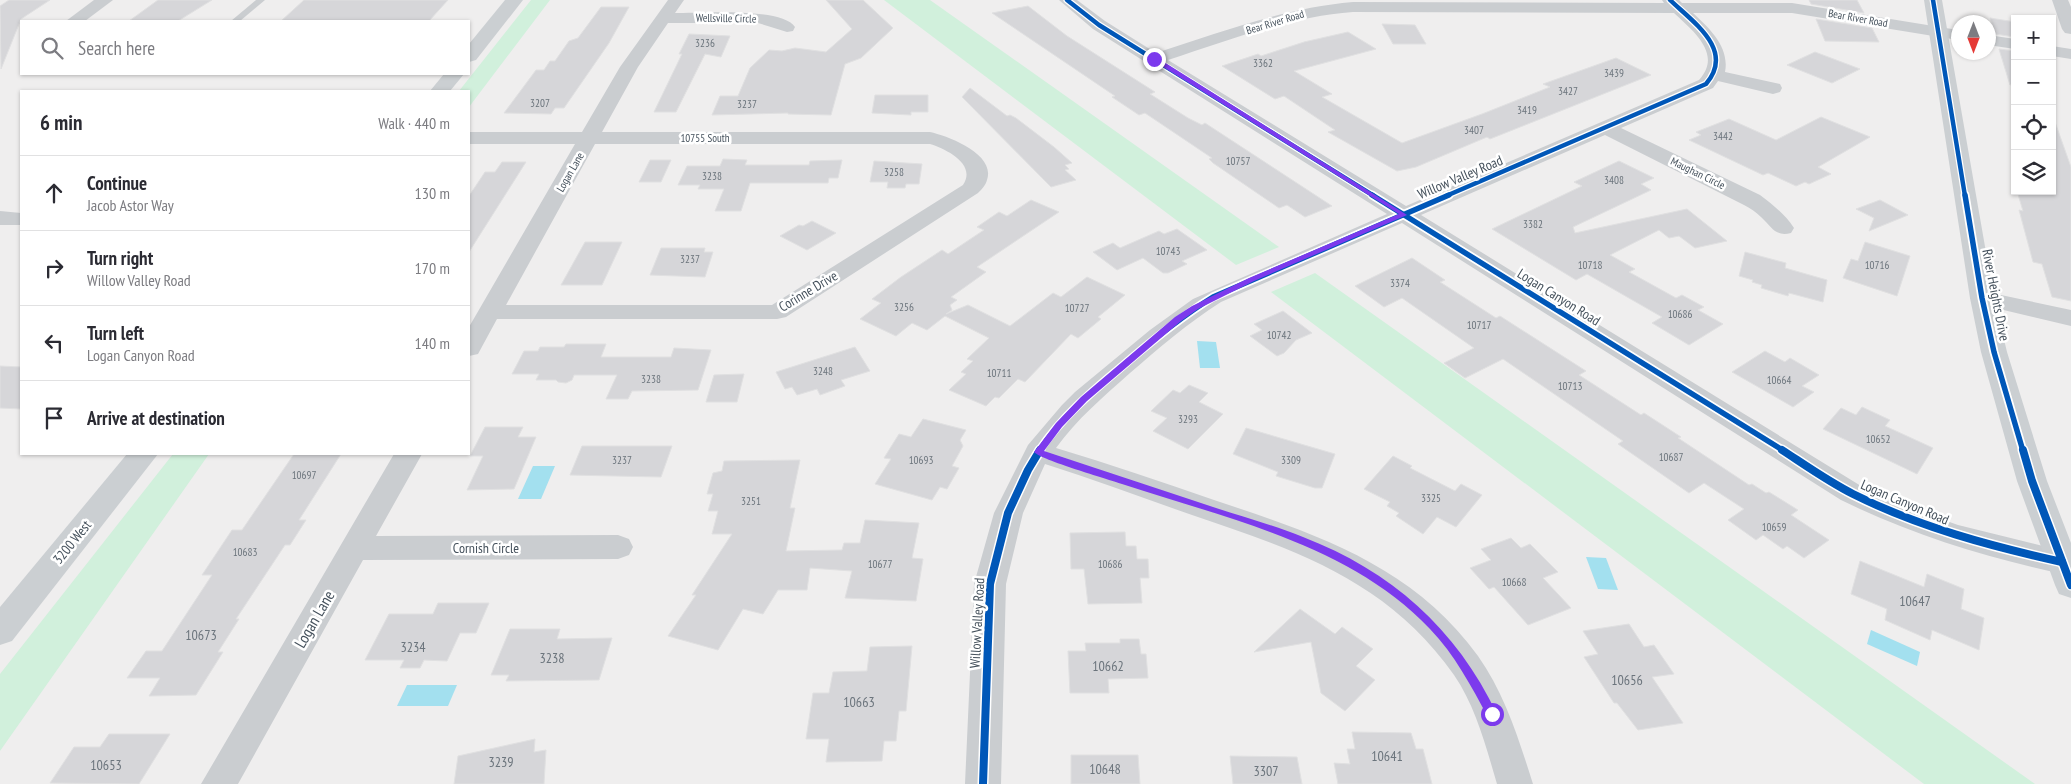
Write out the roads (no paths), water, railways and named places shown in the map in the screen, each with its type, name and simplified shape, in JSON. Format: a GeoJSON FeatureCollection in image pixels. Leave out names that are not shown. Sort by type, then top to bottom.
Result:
{"type":"FeatureCollection","features":[{"type":"Feature","properties":{"kind":"street"},"geometry":{"type":"LineString","coordinates":[[75,20],[105,0]]}},
{"type":"Feature","properties":{"kind":"street"},"geometry":{"type":"LineString","coordinates":[[472,47],[514,0]]}},
{"type":"Feature","properties":{"kind":"street","name":"Logan Lane"},"geometry":{"type":"LineString","coordinates":[[470,346],[628,67],[676,0]]}},
{"type":"Feature","properties":{"kind":"street","name":"Logan Canyon Road"},"geometry":{"type":"LineString","coordinates":[[1067,0],[1093,20],[1154,59],[1851,493],[1898,516],[1948,535],[2068,570]]}},
{"type":"Feature","properties":{"kind":"street","name":"River Heights Drive"},"geometry":{"type":"LineString","coordinates":[[1933,0],[1949,33],[1982,298],[2010,412],[2032,481],[2068,570]]}},
{"type":"Feature","properties":{"kind":"street"},"geometry":{"type":"LineString","coordinates":[[2060,0],[2071,29]]}},
{"type":"Feature","properties":{"kind":"street"},"geometry":{"type":"LineString","coordinates":[[1674,4],[1716,50],[1720,62],[1716,75],[1773,88]]}},
{"type":"Feature","properties":{"kind":"street","name":"Bear River Road"},"geometry":{"type":"LineString","coordinates":[[1154,59],[1298,14],[1331,8],[1674,4],[1792,8],[1949,33]]}},
{"type":"Feature","properties":{"kind":"street","name":"Wellsville Circle"},"geometry":{"type":"LineString","coordinates":[[663,18],[758,18],[770,20],[786,28]]}},
{"type":"Feature","properties":{"kind":"street"},"geometry":{"type":"LineString","coordinates":[[1996,41],[2011,43]]}},
{"type":"Feature","properties":{"kind":"street"},"geometry":{"type":"LineString","coordinates":[[2056,52],[2071,54]]}},
{"type":"Feature","properties":{"kind":"street"},"geometry":{"type":"LineString","coordinates":[[441,90],[453,75]]}},
{"type":"Feature","properties":{"kind":"street","name":"Willow Valley Road"},"geometry":{"type":"LineString","coordinates":[[983,784],[990,584],[995,558],[1009,509],[1022,480],[1038,452],[1059,425],[1084,399],[1178,319],[1195,308],[1252,279],[1699,88],[1716,75]]}},
{"type":"Feature","properties":{"kind":"street","name":"Maughan Circle"},"geometry":{"type":"LineString","coordinates":[[1606,128],[1752,200],[1768,212],[1783,228]]}},
{"type":"Feature","properties":{"kind":"street","name":"10755 South"},"geometry":{"type":"LineString","coordinates":[[470,138],[924,138],[941,140]]}},
{"type":"Feature","properties":{"kind":"street","name":"Corinne Drive"},"geometry":{"type":"LineString","coordinates":[[489,312],[777,312],[976,185],[979,176],[977,168],[953,147],[941,140]]}},
{"type":"Feature","properties":{"kind":"street"},"geometry":{"type":"LineString","coordinates":[[0,218],[20,219]]}},
{"type":"Feature","properties":{"kind":"street"},"geometry":{"type":"LineString","coordinates":[[1982,298],[2071,318]]}},
{"type":"Feature","properties":{"kind":"street"},"geometry":{"type":"LineString","coordinates":[[1038,452],[1300,540],[1355,566],[1387,586],[1434,626],[1467,667],[1492,714],[1515,784]]}},
{"type":"Feature","properties":{"kind":"street","name":"3200 West"},"geometry":{"type":"LineString","coordinates":[[0,631],[143,455]]}},
{"type":"Feature","properties":{"kind":"street","name":"Logan Lane"},"geometry":{"type":"LineString","coordinates":[[219,784],[407,455]]}},
{"type":"Feature","properties":{"kind":"street","name":"Cornish Circle"},"geometry":{"type":"LineString","coordinates":[[354,548],[618,548]]}},
{"type":"Feature","properties":{"kind":"lane"},"geometry":{"type":"LineString","coordinates":[[236,20],[261,0]]}},
{"type":"Feature","properties":{"kind":"water"},"geometry":{"type":"Polygon","coordinates":[[[1197,341],[1216,342],[1220,368],[1200,368],[1197,341]]]}},
{"type":"Feature","properties":{"kind":"water"},"geometry":{"type":"Polygon","coordinates":[[[533,466],[555,466],[541,499],[518,499],[533,466]]]}},
{"type":"Feature","properties":{"kind":"water"},"geometry":{"type":"Polygon","coordinates":[[[1586,557],[1606,558],[1618,590],[1598,589],[1586,557]]]}},
{"type":"Feature","properties":{"kind":"water"},"geometry":{"type":"Polygon","coordinates":[[[1871,630],[1920,652],[1917,666],[1867,644],[1871,630]]]}},
{"type":"Feature","properties":{"kind":"water"},"geometry":{"type":"Polygon","coordinates":[[[407,685],[457,685],[448,706],[397,706],[407,685]]]}}]}
